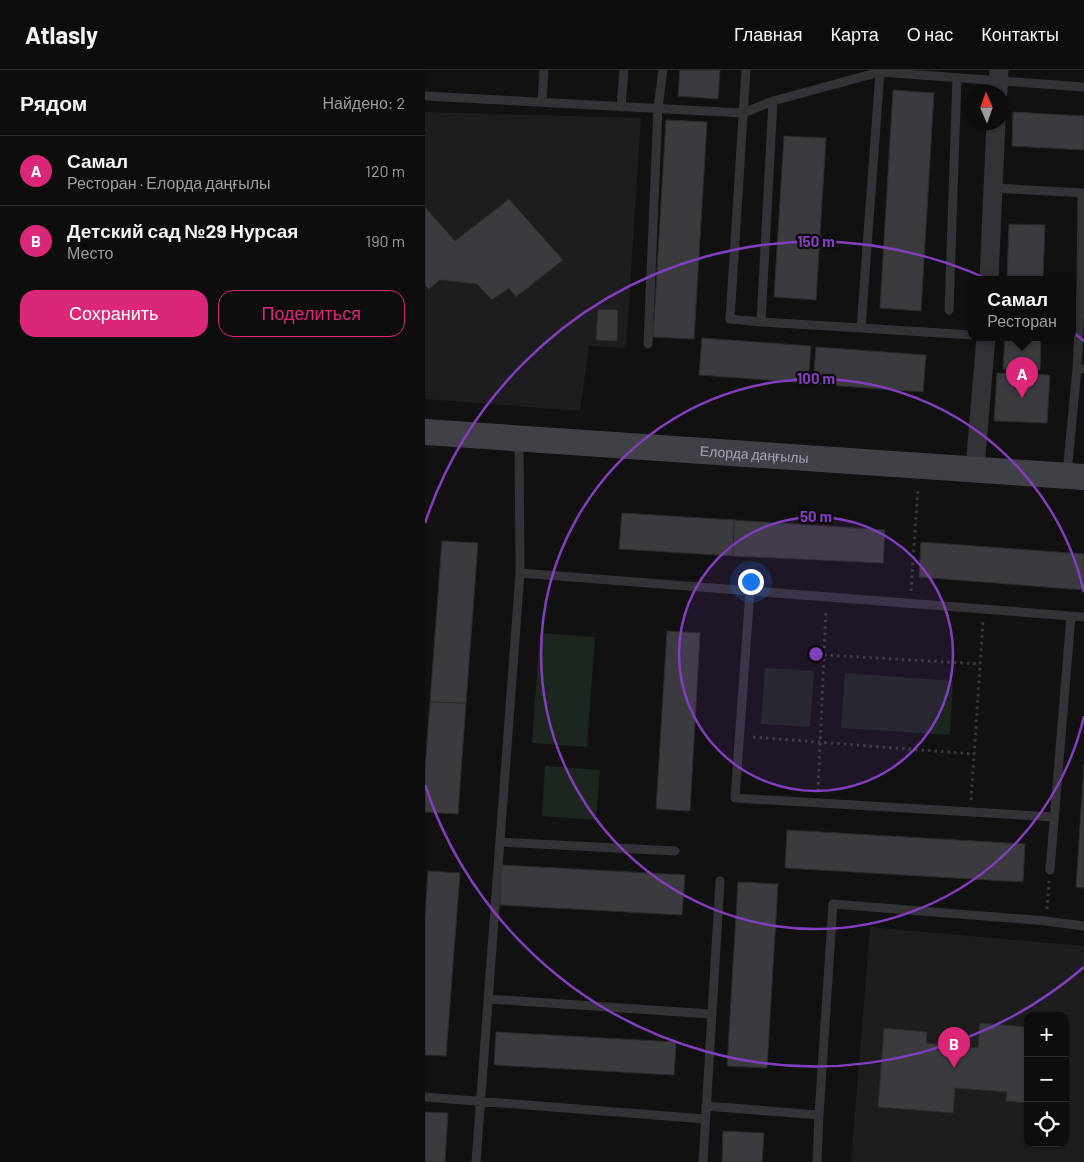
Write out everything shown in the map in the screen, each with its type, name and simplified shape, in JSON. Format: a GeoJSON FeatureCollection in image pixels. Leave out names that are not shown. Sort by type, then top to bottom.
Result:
{"type":"FeatureCollection","features":[{"type":"Feature","properties":{"kind":"street"},"geometry":{"type":"LineString","coordinates":[[989,276],[996,130]]}},
{"type":"Feature","properties":{"kind":"street"},"geometry":{"type":"LineString","coordinates":[[975,468],[986,341]]}},
{"type":"Feature","properties":{"kind":"street","name":"Елорда даңғылы"},"geometry":{"type":"LineString","coordinates":[[425,432],[1075,476]]}},
{"type":"Feature","properties":{"kind":"lane"},"geometry":{"type":"LineString","coordinates":[[542,102],[544,70]]}},
{"type":"Feature","properties":{"kind":"lane"},"geometry":{"type":"LineString","coordinates":[[621,107],[624,70]]}},
{"type":"Feature","properties":{"kind":"lane"},"geometry":{"type":"LineString","coordinates":[[648,344],[658,108],[663,70]]}},
{"type":"Feature","properties":{"kind":"lane"},"geometry":{"type":"LineString","coordinates":[[746,70],[730,320],[968,335]]}},
{"type":"Feature","properties":{"kind":"lane"},"geometry":{"type":"LineString","coordinates":[[425,96],[743,113],[773,101],[880,72],[1084,87]]}},
{"type":"Feature","properties":{"kind":"lane"},"geometry":{"type":"LineString","coordinates":[[861,328],[880,72]]}},
{"type":"Feature","properties":{"kind":"lane"},"geometry":{"type":"LineString","coordinates":[[949,310],[957,78]]}},
{"type":"Feature","properties":{"kind":"lane"},"geometry":{"type":"LineString","coordinates":[[761,322],[773,101]]}},
{"type":"Feature","properties":{"kind":"lane"},"geometry":{"type":"LineString","coordinates":[[993,188],[1083,193],[1081,369],[1075,476]]}},
{"type":"Feature","properties":{"kind":"lane"},"geometry":{"type":"LineString","coordinates":[[476,1162],[520,573],[519,439]]}},
{"type":"Feature","properties":{"kind":"lane"},"geometry":{"type":"LineString","coordinates":[[520,573],[1084,617]]}},
{"type":"Feature","properties":{"kind":"lane"},"geometry":{"type":"LineString","coordinates":[[750,591],[735,798],[1054,817]]}},
{"type":"Feature","properties":{"kind":"lane"},"geometry":{"type":"LineString","coordinates":[[1050,870],[1071,616]]}},
{"type":"Feature","properties":{"kind":"lane"},"geometry":{"type":"LineString","coordinates":[[500,842],[675,852]]}},
{"type":"Feature","properties":{"kind":"lane"},"geometry":{"type":"LineString","coordinates":[[703,1162],[720,881]]}},
{"type":"Feature","properties":{"kind":"lane"},"geometry":{"type":"LineString","coordinates":[[817,1162],[833,904],[1047,921],[1084,926]]}},
{"type":"Feature","properties":{"kind":"lane"},"geometry":{"type":"LineString","coordinates":[[489,999],[711,1014]]}},
{"type":"Feature","properties":{"kind":"lane"},"geometry":{"type":"LineString","coordinates":[[425,1097],[705,1119]]}},
{"type":"Feature","properties":{"kind":"lane"},"geometry":{"type":"LineString","coordinates":[[706,1106],[819,1115]]}},
{"type":"Feature","properties":{"kind":"path"},"geometry":{"type":"LineString","coordinates":[[911,603],[919,465]]}},
{"type":"Feature","properties":{"kind":"path"},"geometry":{"type":"LineString","coordinates":[[817,803],[827,597]]}},
{"type":"Feature","properties":{"kind":"path"},"geometry":{"type":"LineString","coordinates":[[970,812],[984,609]]}},
{"type":"Feature","properties":{"kind":"path"},"geometry":{"type":"LineString","coordinates":[[824,655],[980,664]]}},
{"type":"Feature","properties":{"kind":"path"},"geometry":{"type":"LineString","coordinates":[[740,736],[974,754]]}},
{"type":"Feature","properties":{"kind":"path"},"geometry":{"type":"LineString","coordinates":[[1047,921],[1050,870]]}},
{"type":"Feature","properties":{"kind":"shaded area"},"geometry":{"type":"Polygon","coordinates":[[[425,112],[641,118],[626,348],[589,346],[580,411],[425,399],[425,112]]]}},
{"type":"Feature","properties":{"kind":"shaded area"},"geometry":{"type":"Polygon","coordinates":[[[540,633],[595,637],[587,747],[532,743],[540,633]]]}},
{"type":"Feature","properties":{"kind":"shaded area"},"geometry":{"type":"Polygon","coordinates":[[[765,668],[814,671],[810,727],[761,724],[765,668]]]}},
{"type":"Feature","properties":{"kind":"shaded area"},"geometry":{"type":"Polygon","coordinates":[[[845,673],[953,681],[950,735],[841,728],[845,673]]]}},
{"type":"Feature","properties":{"kind":"shaded area"},"geometry":{"type":"Polygon","coordinates":[[[545,766],[600,770],[596,820],[542,816],[545,766]]]}},
{"type":"Feature","properties":{"kind":"shaded area"},"geometry":{"type":"Polygon","coordinates":[[[870,927],[1084,946],[1084,1162],[851,1162],[870,927]]]}},
{"type":"Feature","properties":{"kind":"building"},"geometry":{"type":"Polygon","coordinates":[[[680,70],[720,70],[718,99],[678,96],[680,70]]]}},
{"type":"Feature","properties":{"kind":"building"},"geometry":{"type":"Polygon","coordinates":[[[893,90],[934,93],[921,311],[880,308],[893,90]]]}},
{"type":"Feature","properties":{"kind":"building"},"geometry":{"type":"Polygon","coordinates":[[[1013,112],[1084,116],[1084,150],[1012,146],[1013,112]]]}},
{"type":"Feature","properties":{"kind":"building"},"geometry":{"type":"Polygon","coordinates":[[[666,120],[707,122],[694,339],[653,337],[666,120]]]}},
{"type":"Feature","properties":{"kind":"building"},"geometry":{"type":"Polygon","coordinates":[[[784,136],[826,138],[816,300],[774,297],[784,136]]]}},
{"type":"Feature","properties":{"kind":"building"},"geometry":{"type":"Polygon","coordinates":[[[509,199],[563,260],[516,297],[509,288],[492,300],[477,284],[440,280],[429,289],[425,285],[425,207],[455,241],[509,199]]]}},
{"type":"Feature","properties":{"kind":"building"},"geometry":{"type":"Polygon","coordinates":[[[1009,224],[1045,225],[1043,276],[1007,276],[1009,224]]]}},
{"type":"Feature","properties":{"kind":"building"},"geometry":{"type":"Polygon","coordinates":[[[598,309],[618,310],[617,341],[596,340],[598,309]]]}},
{"type":"Feature","properties":{"kind":"building"},"geometry":{"type":"Polygon","coordinates":[[[702,338],[811,346],[808,383],[699,375],[702,338]]]}},
{"type":"Feature","properties":{"kind":"building"},"geometry":{"type":"Polygon","coordinates":[[[1005,341],[1041,341],[1040,370],[1003,369],[1005,341]]]}},
{"type":"Feature","properties":{"kind":"building"},"geometry":{"type":"Polygon","coordinates":[[[816,347],[926,355],[923,392],[813,384],[816,347]]]}},
{"type":"Feature","properties":{"kind":"building"},"geometry":{"type":"Polygon","coordinates":[[[997,373],[1050,375],[1047,423],[994,421],[997,373]]]}},
{"type":"Feature","properties":{"kind":"building"},"geometry":{"type":"Polygon","coordinates":[[[622,513],[734,520],[733,556],[619,549],[622,513]]]}},
{"type":"Feature","properties":{"kind":"building"},"geometry":{"type":"Polygon","coordinates":[[[734,520],[885,530],[883,563],[733,556],[734,520]]]}},
{"type":"Feature","properties":{"kind":"building"},"geometry":{"type":"Polygon","coordinates":[[[442,541],[478,543],[466,703],[430,702],[442,541]]]}},
{"type":"Feature","properties":{"kind":"building"},"geometry":{"type":"Polygon","coordinates":[[[921,542],[1084,554],[1084,590],[919,577],[921,542]]]}},
{"type":"Feature","properties":{"kind":"building"},"geometry":{"type":"Polygon","coordinates":[[[667,631],[700,633],[690,811],[656,809],[667,631]]]}},
{"type":"Feature","properties":{"kind":"building"},"geometry":{"type":"Polygon","coordinates":[[[430,702],[466,703],[458,814],[425,812],[425,770],[430,702]]]}},
{"type":"Feature","properties":{"kind":"building"},"geometry":{"type":"Polygon","coordinates":[[[1084,765],[1084,888],[1076,887],[1084,765]]]}},
{"type":"Feature","properties":{"kind":"building"},"geometry":{"type":"Polygon","coordinates":[[[787,830],[1025,844],[1023,882],[785,868],[787,830]]]}},
{"type":"Feature","properties":{"kind":"building"},"geometry":{"type":"Polygon","coordinates":[[[502,865],[685,875],[682,915],[500,905],[502,865]]]}},
{"type":"Feature","properties":{"kind":"building"},"geometry":{"type":"Polygon","coordinates":[[[428,871],[460,873],[446,1056],[425,1055],[425,918],[428,871]]]}},
{"type":"Feature","properties":{"kind":"building"},"geometry":{"type":"Polygon","coordinates":[[[738,882],[778,884],[767,1068],[727,1066],[738,882]]]}},
{"type":"Feature","properties":{"kind":"building"},"geometry":{"type":"Polygon","coordinates":[[[980,1023],[1024,1027],[1024,1103],[1006,1101],[1007,1092],[955,1088],[953,1113],[878,1107],[884,1028],[927,1032],[926,1043],[978,1048],[980,1023]]]}},
{"type":"Feature","properties":{"kind":"building"},"geometry":{"type":"Polygon","coordinates":[[[496,1032],[676,1042],[674,1075],[494,1065],[496,1032]]]}},
{"type":"Feature","properties":{"kind":"building"},"geometry":{"type":"Polygon","coordinates":[[[425,1112],[448,1113],[445,1162],[425,1162],[425,1112]]]}},
{"type":"Feature","properties":{"kind":"building"},"geometry":{"type":"Polygon","coordinates":[[[723,1131],[764,1133],[762,1162],[722,1162],[723,1131]]]}},
{"type":"Feature","properties":{"kind":"place","name":"Самал"},"geometry":{"type":"Point","coordinates":[1022,398]}},
{"type":"Feature","properties":{"kind":"place","name":"Детский сад №29 Нурсая"},"geometry":{"type":"Point","coordinates":[954,1068]}}]}
